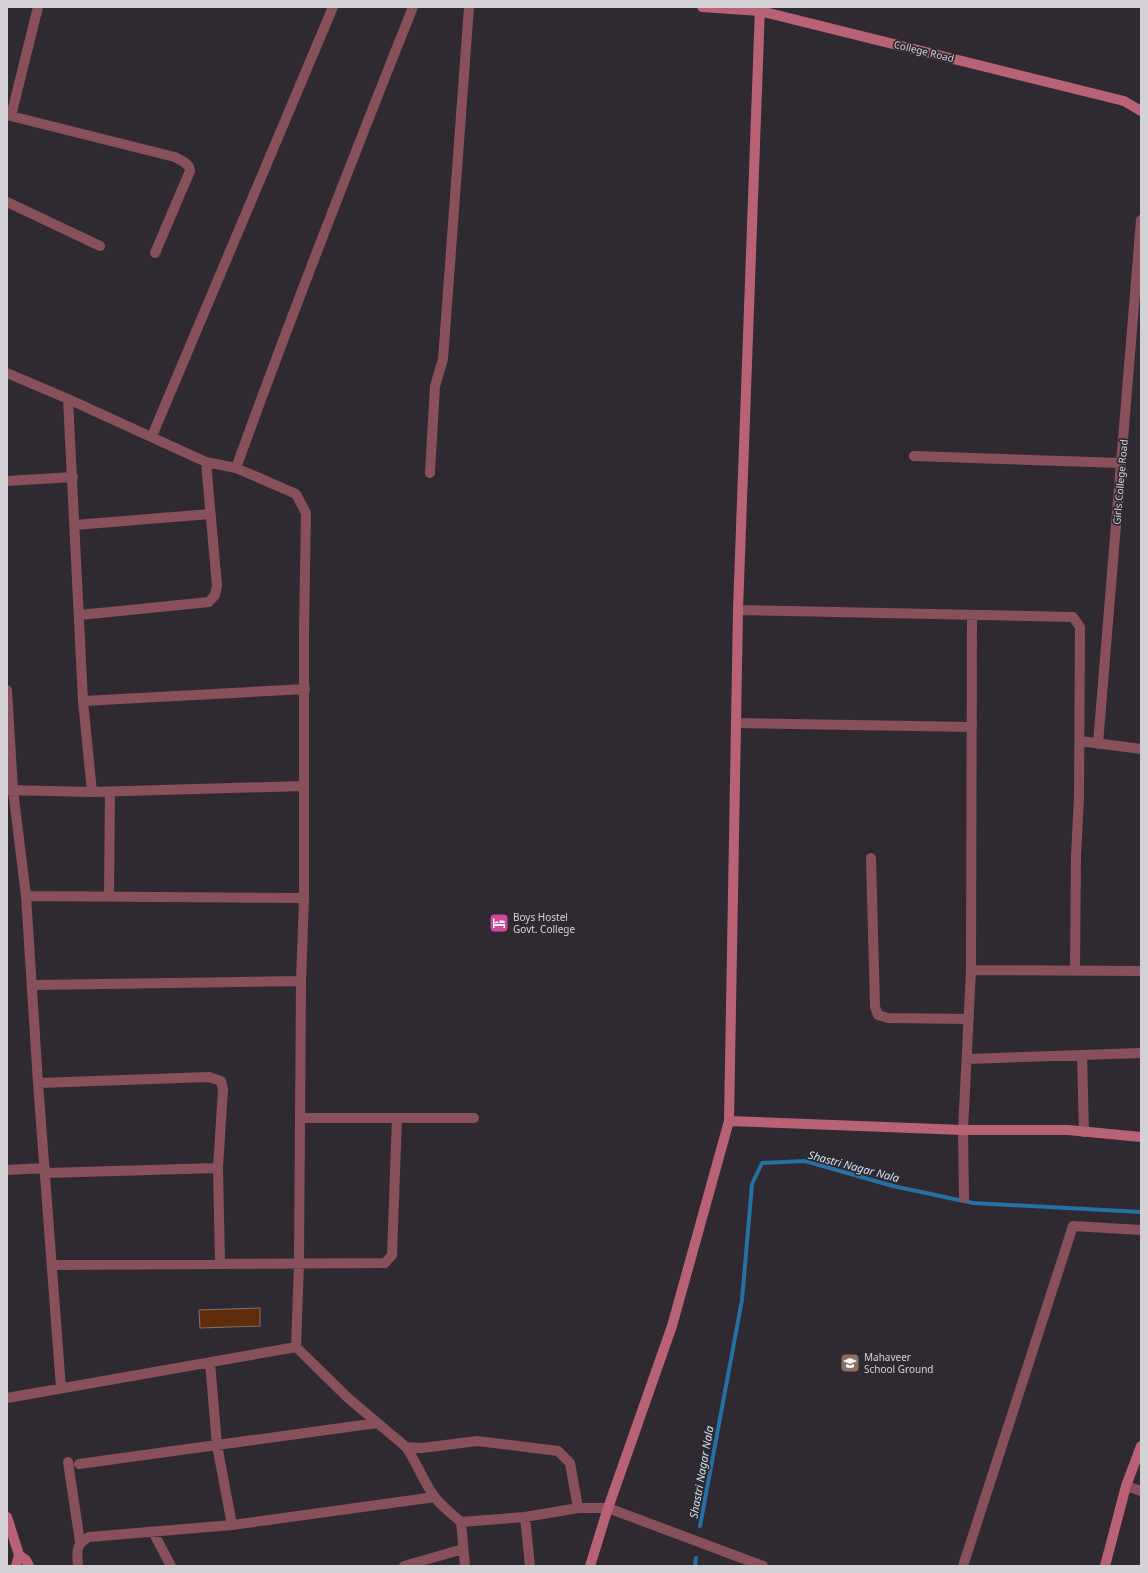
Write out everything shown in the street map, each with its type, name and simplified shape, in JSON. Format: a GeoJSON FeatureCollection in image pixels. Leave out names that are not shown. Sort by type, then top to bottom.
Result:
{"type":"FeatureCollection","features":[{"type":"Feature","properties":{"kind":"street"},"geometry":{"type":"LineString","coordinates":[[38,7],[9,115],[175,157],[188,165],[190,167],[190,171],[155,253]]}},
{"type":"Feature","properties":{"kind":"street"},"geometry":{"type":"LineString","coordinates":[[152,436],[333,7]]}},
{"type":"Feature","properties":{"kind":"street"},"geometry":{"type":"LineString","coordinates":[[236,468],[282,341],[352,158],[413,7]]}},
{"type":"Feature","properties":{"kind":"street"},"geometry":{"type":"LineString","coordinates":[[430,473],[435,386],[443,358],[469,7]]}},
{"type":"Feature","properties":{"kind":"street","name":"College Road"},"geometry":{"type":"LineString","coordinates":[[702,7],[760,9],[1124,101],[1141,111]]}},
{"type":"Feature","properties":{"kind":"street"},"geometry":{"type":"LineString","coordinates":[[590,1566],[608,1508],[672,1326],[729,1121],[738,610],[760,9]]}},
{"type":"Feature","properties":{"kind":"street"},"geometry":{"type":"LineString","coordinates":[[7,202],[100,246]]}},
{"type":"Feature","properties":{"kind":"street","name":"Girls College Road"},"geometry":{"type":"LineString","coordinates":[[1098,744],[1141,220]]}},
{"type":"Feature","properties":{"kind":"street"},"geometry":{"type":"LineString","coordinates":[[7,373],[152,436],[206,462],[236,468],[296,494],[306,513],[304,630],[304,898],[301,981],[300,1263],[296,1347],[377,1423],[406,1447],[415,1460],[424,1480],[435,1497],[461,1522],[465,1566]]}},
{"type":"Feature","properties":{"kind":"street"},"geometry":{"type":"LineString","coordinates":[[68,399],[76,525],[83,701],[92,792]]}},
{"type":"Feature","properties":{"kind":"street"},"geometry":{"type":"LineString","coordinates":[[914,456],[1121,463]]}},
{"type":"Feature","properties":{"kind":"street"},"geometry":{"type":"LineString","coordinates":[[80,615],[209,602],[215,595],[216,586],[206,462]]}},
{"type":"Feature","properties":{"kind":"street"},"geometry":{"type":"LineString","coordinates":[[7,481],[73,477]]}},
{"type":"Feature","properties":{"kind":"street"},"geometry":{"type":"LineString","coordinates":[[76,525],[210,514]]}},
{"type":"Feature","properties":{"kind":"street"},"geometry":{"type":"LineString","coordinates":[[738,610],[1073,617],[1080,627],[1080,741],[1076,856],[1075,970]]}},
{"type":"Feature","properties":{"kind":"street"},"geometry":{"type":"LineString","coordinates":[[964,1198],[964,1130],[971,970],[972,615]]}},
{"type":"Feature","properties":{"kind":"street"},"geometry":{"type":"LineString","coordinates":[[83,701],[305,689]]}},
{"type":"Feature","properties":{"kind":"street"},"geometry":{"type":"LineString","coordinates":[[7,690],[10,790],[26,896],[60,1388]]}},
{"type":"Feature","properties":{"kind":"street"},"geometry":{"type":"LineString","coordinates":[[736,723],[972,727]]}},
{"type":"Feature","properties":{"kind":"street"},"geometry":{"type":"LineString","coordinates":[[1080,741],[1141,749]]}},
{"type":"Feature","properties":{"kind":"street"},"geometry":{"type":"LineString","coordinates":[[10,790],[110,792],[304,786]]}},
{"type":"Feature","properties":{"kind":"street"},"geometry":{"type":"LineString","coordinates":[[109,896],[110,792]]}},
{"type":"Feature","properties":{"kind":"street"},"geometry":{"type":"LineString","coordinates":[[871,858],[875,1007],[878,1015],[888,1018],[969,1019]]}},
{"type":"Feature","properties":{"kind":"street"},"geometry":{"type":"LineString","coordinates":[[26,896],[304,898]]}},
{"type":"Feature","properties":{"kind":"street"},"geometry":{"type":"LineString","coordinates":[[971,970],[1141,971]]}},
{"type":"Feature","properties":{"kind":"street"},"geometry":{"type":"LineString","coordinates":[[33,985],[301,981]]}},
{"type":"Feature","properties":{"kind":"street"},"geometry":{"type":"LineString","coordinates":[[967,1059],[1141,1053]]}},
{"type":"Feature","properties":{"kind":"street"},"geometry":{"type":"LineString","coordinates":[[1082,1055],[1084,1132]]}},
{"type":"Feature","properties":{"kind":"street"},"geometry":{"type":"LineString","coordinates":[[38,1083],[209,1077],[221,1081],[223,1089],[218,1168],[220,1264]]}},
{"type":"Feature","properties":{"kind":"street"},"geometry":{"type":"LineString","coordinates":[[300,1118],[474,1118]]}},
{"type":"Feature","properties":{"kind":"street"},"geometry":{"type":"LineString","coordinates":[[52,1265],[385,1263],[392,1255],[397,1118]]}},
{"type":"Feature","properties":{"kind":"street"},"geometry":{"type":"LineString","coordinates":[[729,1121],[964,1130],[1068,1130],[1141,1137]]}},
{"type":"Feature","properties":{"kind":"street"},"geometry":{"type":"LineString","coordinates":[[7,1170],[218,1168]]}},
{"type":"Feature","properties":{"kind":"street"},"geometry":{"type":"LineString","coordinates":[[963,1566],[1073,1226],[1141,1230]]}},
{"type":"Feature","properties":{"kind":"street"},"geometry":{"type":"LineString","coordinates":[[7,1398],[296,1347]]}},
{"type":"Feature","properties":{"kind":"street"},"geometry":{"type":"LineString","coordinates":[[210,1362],[216,1445],[232,1525]]}},
{"type":"Feature","properties":{"kind":"street"},"geometry":{"type":"LineString","coordinates":[[79,1464],[377,1423]]}},
{"type":"Feature","properties":{"kind":"street"},"geometry":{"type":"LineString","coordinates":[[406,1447],[422,1448],[477,1441],[558,1451],[570,1463],[578,1508]]}},
{"type":"Feature","properties":{"kind":"street"},"geometry":{"type":"LineString","coordinates":[[1105,1566],[1126,1486],[1141,1446]]}},
{"type":"Feature","properties":{"kind":"street"},"geometry":{"type":"LineString","coordinates":[[68,1462],[80,1542]]}},
{"type":"Feature","properties":{"kind":"street"},"geometry":{"type":"LineString","coordinates":[[1126,1486],[1141,1491]]}},
{"type":"Feature","properties":{"kind":"street"},"geometry":{"type":"LineString","coordinates":[[78,1566],[76,1550],[80,1542],[89,1537],[232,1525],[435,1497]]}},
{"type":"Feature","properties":{"kind":"street"},"geometry":{"type":"LineString","coordinates":[[461,1522],[525,1517],[578,1508],[608,1508],[763,1566]]}},
{"type":"Feature","properties":{"kind":"street"},"geometry":{"type":"LineString","coordinates":[[7,1517],[19,1555],[16,1566]]}},
{"type":"Feature","properties":{"kind":"street"},"geometry":{"type":"LineString","coordinates":[[525,1517],[530,1566]]}},
{"type":"Feature","properties":{"kind":"street"},"geometry":{"type":"LineString","coordinates":[[153,1532],[171,1566]]}},
{"type":"Feature","properties":{"kind":"street"},"geometry":{"type":"LineString","coordinates":[[404,1566],[463,1549]]}},
{"type":"Feature","properties":{"kind":"street"},"geometry":{"type":"LineString","coordinates":[[19,1555],[26,1560],[29,1566]]}},
{"type":"Feature","properties":{"kind":"building"},"geometry":{"type":"Polygon","coordinates":[[[260,1308],[260,1326],[200,1328],[199,1310],[260,1308]]]}},
{"type":"Feature","properties":{"kind":"waterway","name":"Shastri Nagar Nala"},"geometry":{"type":"LineString","coordinates":[[700,1526],[742,1300],[752,1184],[762,1163],[805,1161],[893,1186],[973,1203],[1141,1212]]}},
{"type":"Feature","properties":{"kind":"waterway","name":"Shastri Nagar Nala"},"geometry":{"type":"LineString","coordinates":[[695,1566],[696,1558]]}},
{"type":"Feature","properties":{"kind":"place","name":"Boys Hostel Govt. College"},"geometry":{"type":"Point","coordinates":[499,923]}},
{"type":"Feature","properties":{"kind":"place","name":"Mahaveer School Ground"},"geometry":{"type":"Point","coordinates":[850,1363]}}]}
